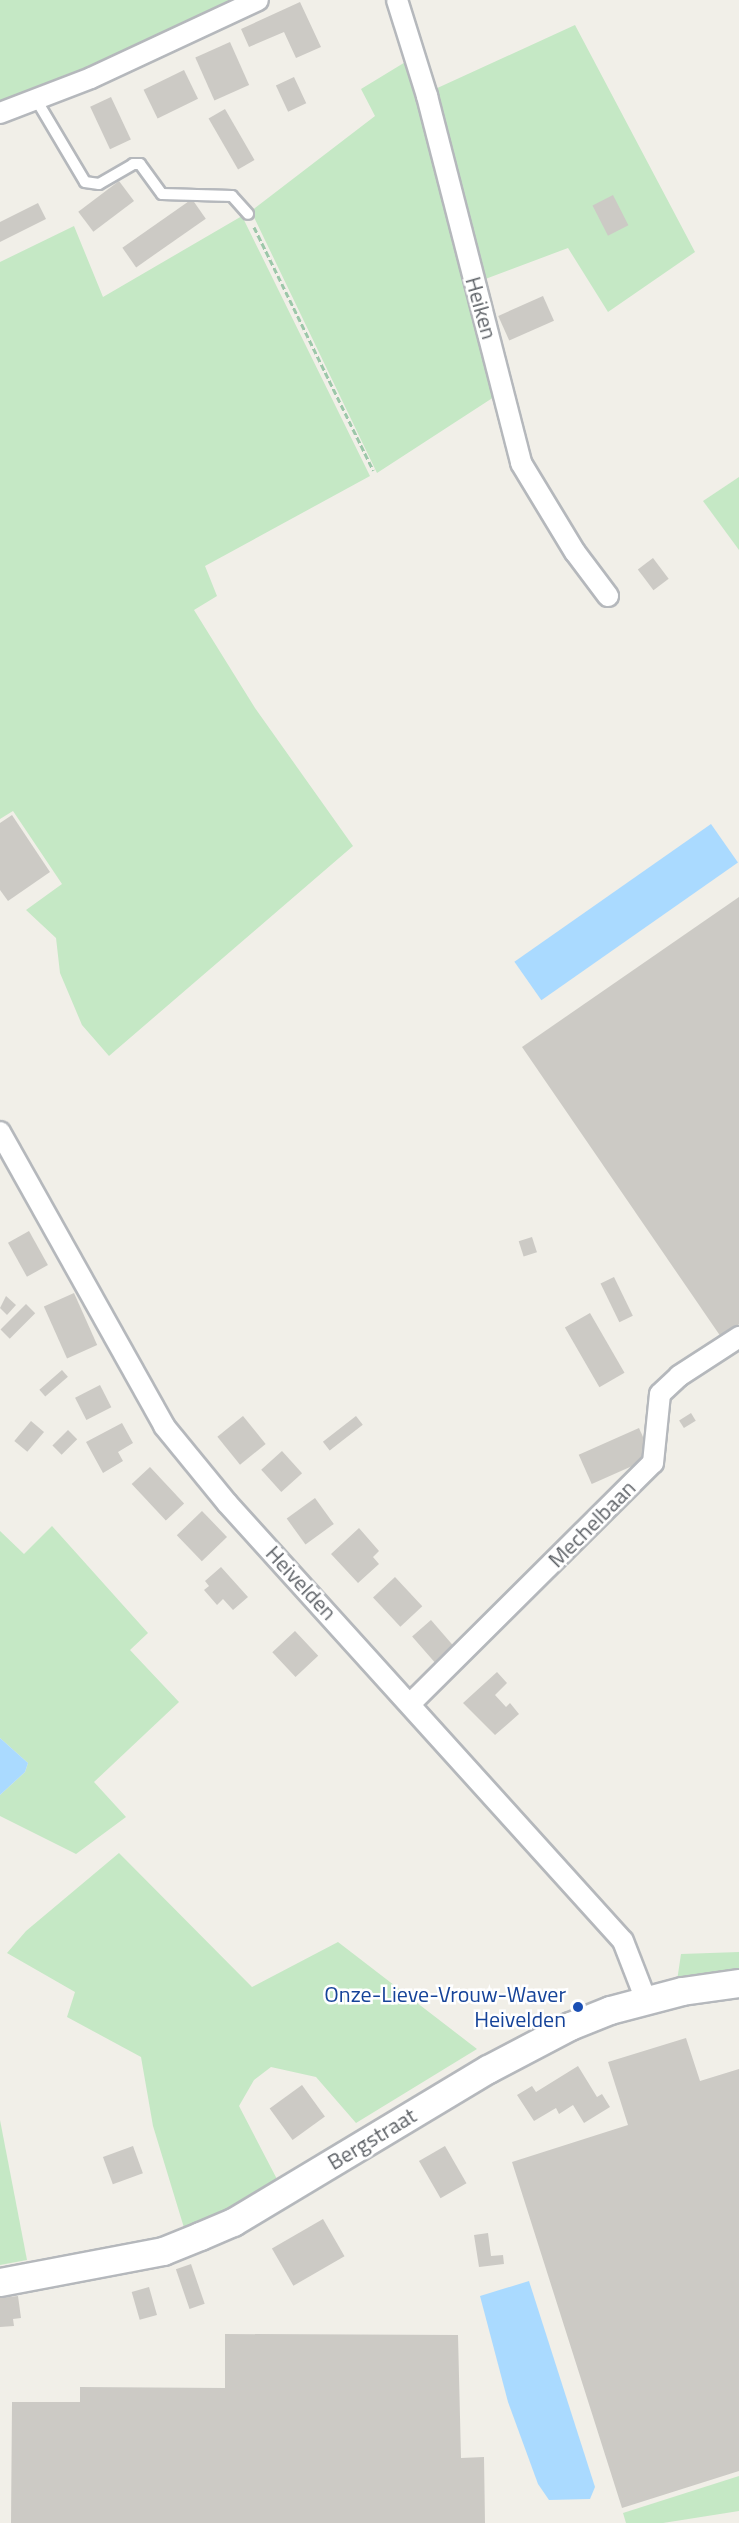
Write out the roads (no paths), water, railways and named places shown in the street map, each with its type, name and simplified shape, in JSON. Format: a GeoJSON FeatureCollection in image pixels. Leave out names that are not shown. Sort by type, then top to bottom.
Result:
{"type":"FeatureCollection","features":[{"type":"Feature","properties":{"kind":"street"},"geometry":{"type":"LineString","coordinates":[[0,113],[37,101],[258,0]]}},
{"type":"Feature","properties":{"kind":"street","name":"Heiken"},"geometry":{"type":"LineString","coordinates":[[397,0],[427,96],[521,463],[575,552],[608,596]]}},
{"type":"Feature","properties":{"kind":"street","name":"Heivelden"},"geometry":{"type":"LineString","coordinates":[[0,1132],[164,1426],[227,1503],[411,1703],[623,1941],[646,2000]]}},
{"type":"Feature","properties":{"kind":"street","name":"Mechelbaan"},"geometry":{"type":"LineString","coordinates":[[411,1703],[653,1463],[660,1394],[679,1376],[739,1337]]}},
{"type":"Feature","properties":{"kind":"street","name":"Bergstraat"},"geometry":{"type":"LineString","coordinates":[[0,2282],[163,2251],[233,2222],[488,2069],[570,2026],[646,2000],[739,1983]]}},
{"type":"Feature","properties":{"kind":"lane"},"geometry":{"type":"LineString","coordinates":[[37,101],[78,176],[85,182],[99,184],[133,164],[140,164],[169,197],[232,196],[248,214]]}},
{"type":"Feature","properties":{"kind":"water"},"geometry":{"type":"Polygon","coordinates":[[[711,824],[738,863],[541,1000],[514,962],[711,824]]]}},
{"type":"Feature","properties":{"kind":"water"},"geometry":{"type":"Polygon","coordinates":[[[0,1738],[28,1763],[25,1772],[0,1795],[0,1738]]]}},
{"type":"Feature","properties":{"kind":"water"},"geometry":{"type":"Polygon","coordinates":[[[529,2281],[595,2487],[590,2499],[549,2500],[538,2484],[508,2402],[480,2296],[529,2281]]]}},
{"type":"Feature","properties":{"kind":"place","name":"Onze-Lieve-Vrouw-Waver Heivelden"},"geometry":{"type":"Point","coordinates":[578,2007]}}]}
